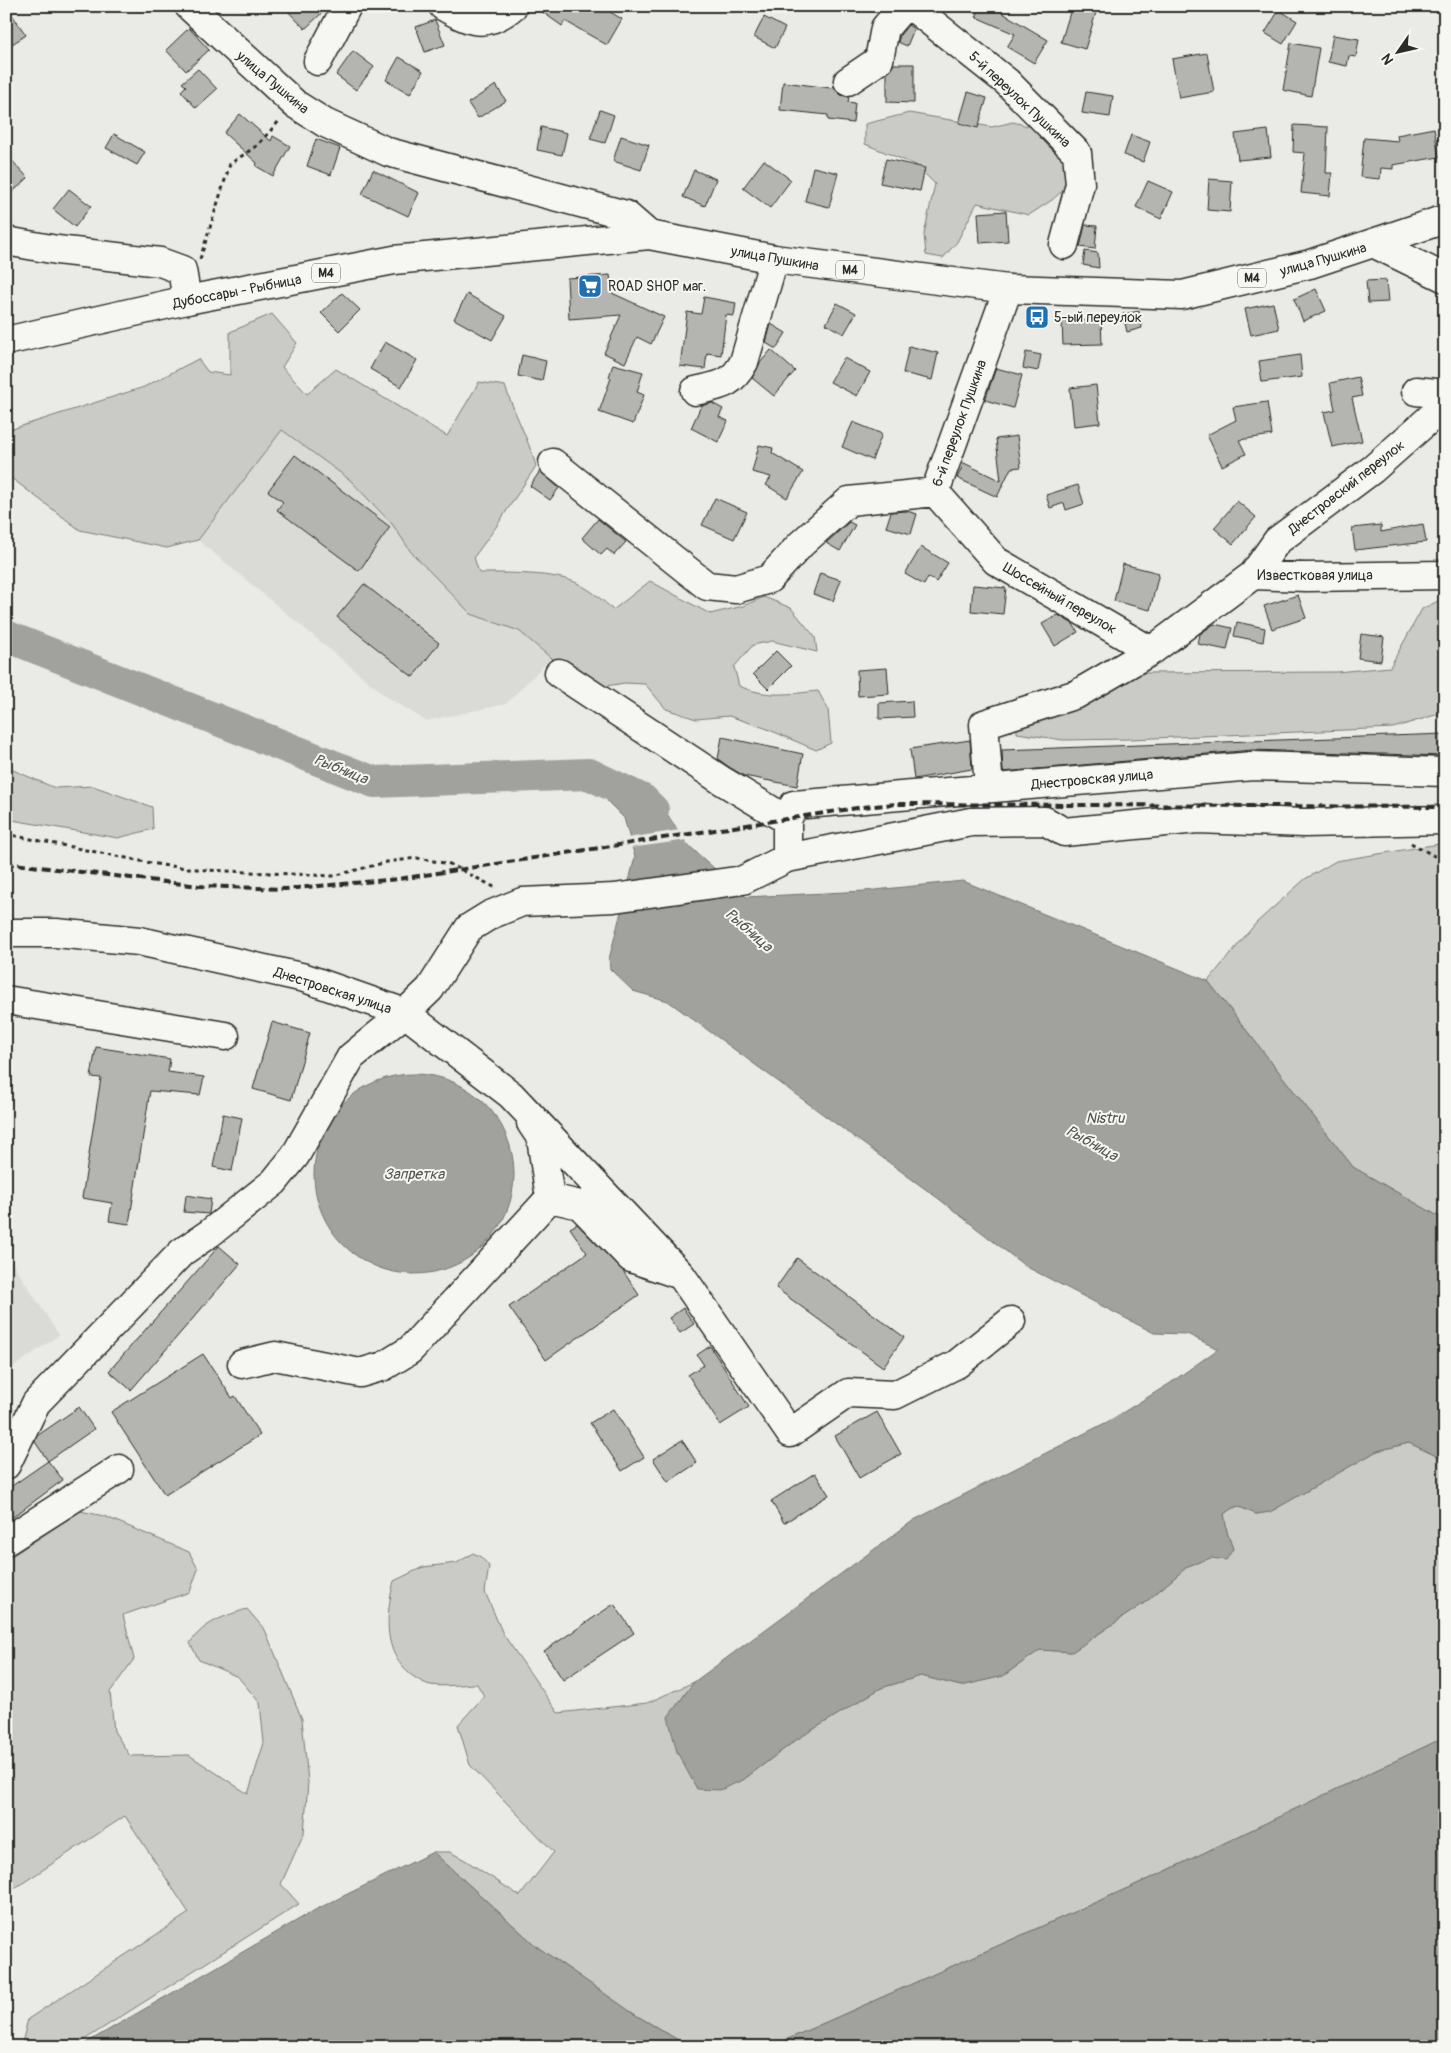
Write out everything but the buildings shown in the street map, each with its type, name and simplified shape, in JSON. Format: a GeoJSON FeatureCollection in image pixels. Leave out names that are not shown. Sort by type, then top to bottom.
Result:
{"type":"FeatureCollection","features":[{"type":"Feature","properties":{"kind":"main road","name":"улица Пушкина"},"geometry":{"type":"LineString","coordinates":[[189,6],[295,104],[325,123],[388,152],[626,216],[649,235],[774,259],[1008,289],[1182,295],[1310,264],[1375,244],[1445,219]]}},
{"type":"Feature","properties":{"kind":"main road"},"geometry":{"type":"LineString","coordinates":[[318,61],[347,6]]}},
{"type":"Feature","properties":{"kind":"main road"},"geometry":{"type":"LineString","coordinates":[[443,6],[470,21],[485,21],[503,14],[512,6]]}},
{"type":"Feature","properties":{"kind":"main road"},"geometry":{"type":"LineString","coordinates":[[848,81],[879,60],[885,28],[904,6]]}},
{"type":"Feature","properties":{"kind":"main road","name":"5-й переулок Пушкина"},"geometry":{"type":"LineString","coordinates":[[911,6],[1006,82],[1078,153],[1080,184],[1064,245]]}},
{"type":"Feature","properties":{"kind":"main road","name":"Дубоссары - Рыбница"},"geometry":{"type":"LineString","coordinates":[[6,341],[187,300],[394,260],[649,235]]}},
{"type":"Feature","properties":{"kind":"main road"},"geometry":{"type":"LineString","coordinates":[[6,241],[57,250],[160,262],[182,270],[187,300]]}},
{"type":"Feature","properties":{"kind":"main road"},"geometry":{"type":"LineString","coordinates":[[1375,244],[1445,278]]}},
{"type":"Feature","properties":{"kind":"main road"},"geometry":{"type":"LineString","coordinates":[[696,391],[726,384],[738,374],[744,362],[774,259]]}},
{"type":"Feature","properties":{"kind":"main road","name":"6-й переулок Пушкина"},"geometry":{"type":"LineString","coordinates":[[553,463],[707,586],[736,589],[769,579],[801,544],[849,501],[935,492],[1008,289]]}},
{"type":"Feature","properties":{"kind":"main road"},"geometry":{"type":"LineString","coordinates":[[1416,391],[1445,394]]}},
{"type":"Feature","properties":{"kind":"main road","name":"Днестровский переулок"},"geometry":{"type":"LineString","coordinates":[[1253,575],[1277,541],[1373,469],[1445,405]]}},
{"type":"Feature","properties":{"kind":"main road","name":"Шоссейный переулок"},"geometry":{"type":"LineString","coordinates":[[935,492],[996,561],[1151,651]]}},
{"type":"Feature","properties":{"kind":"main road","name":"Известковая улица"},"geometry":{"type":"LineString","coordinates":[[989,788],[984,724],[1077,694],[1151,651],[1253,575],[1306,577],[1445,575]]}},
{"type":"Feature","properties":{"kind":"main road"},"geometry":{"type":"LineString","coordinates":[[560,673],[721,780],[787,820],[787,858],[971,822],[1045,820],[1064,832],[1197,819],[1304,823],[1445,820]]}},
{"type":"Feature","properties":{"kind":"main road","name":"Днестровская улица"},"geometry":{"type":"LineString","coordinates":[[787,820],[794,805],[1253,766],[1445,772]]}},
{"type":"Feature","properties":{"kind":"main road","name":"Днестровская улица"},"geometry":{"type":"LineString","coordinates":[[6,932],[56,933],[139,941],[305,978],[406,1013],[430,989],[469,928],[490,915],[522,902],[614,898],[743,880],[787,858]]}},
{"type":"Feature","properties":{"kind":"main road"},"geometry":{"type":"LineString","coordinates":[[6,1000],[226,1036]]}},
{"type":"Feature","properties":{"kind":"main road"},"geometry":{"type":"LineString","coordinates":[[6,1465],[36,1403],[182,1252],[210,1233],[274,1182],[295,1156],[351,1057],[406,1013],[511,1095],[681,1275],[790,1433],[848,1393],[895,1395],[957,1364],[1011,1321]]}},
{"type":"Feature","properties":{"kind":"main road"},"geometry":{"type":"LineString","coordinates":[[511,1095],[541,1138],[550,1198]]}},
{"type":"Feature","properties":{"kind":"main road"},"geometry":{"type":"LineString","coordinates":[[550,1198],[580,1205],[631,1258],[681,1275]]}},
{"type":"Feature","properties":{"kind":"main road"},"geometry":{"type":"LineString","coordinates":[[242,1364],[275,1356],[360,1373],[384,1366],[410,1350],[550,1198]]}},
{"type":"Feature","properties":{"kind":"main road"},"geometry":{"type":"LineString","coordinates":[[6,1541],[120,1469]]}},
{"type":"Feature","properties":{"kind":"path"},"geometry":{"type":"LineString","coordinates":[[198,264],[230,164],[258,145],[295,104]]}},
{"type":"Feature","properties":{"kind":"path"},"geometry":{"type":"LineString","coordinates":[[6,834],[161,865],[206,870],[333,876],[388,862],[417,858],[450,864],[522,902]]}},
{"type":"Feature","properties":{"kind":"shaded area"},"geometry":{"type":"Polygon","coordinates":[[[909,113],[992,127],[1013,122],[1039,129],[1064,153],[1069,185],[1052,200],[1029,215],[977,203],[957,242],[943,258],[926,255],[924,234],[935,184],[916,165],[865,144],[865,124],[909,113]]]}},
{"type":"Feature","properties":{"kind":"shaded area"},"geometry":{"type":"Polygon","coordinates":[[[272,314],[297,343],[282,367],[307,394],[336,369],[447,436],[479,382],[505,386],[536,466],[474,557],[479,573],[545,575],[569,580],[588,590],[613,610],[650,581],[710,614],[743,606],[764,597],[791,608],[815,637],[817,652],[772,641],[753,645],[734,667],[739,686],[769,694],[818,691],[828,709],[831,743],[816,750],[765,728],[729,716],[696,719],[666,709],[645,684],[624,683],[601,687],[551,658],[519,631],[471,614],[411,552],[393,525],[350,480],[282,430],[198,540],[167,548],[80,530],[6,474],[6,431],[144,387],[198,359],[208,372],[230,375],[230,332],[272,314]]]}},
{"type":"Feature","properties":{"kind":"shaded area"},"geometry":{"type":"Polygon","coordinates":[[[281,429],[350,480],[393,525],[411,552],[471,614],[519,631],[551,658],[506,704],[426,721],[386,696],[198,540],[281,429]]]}},
{"type":"Feature","properties":{"kind":"shaded area"},"geometry":{"type":"Polygon","coordinates":[[[1444,598],[1445,712],[1393,728],[1063,740],[1017,733],[1017,723],[1135,673],[1336,672],[1390,667],[1422,609],[1444,598]]]}},
{"type":"Feature","properties":{"kind":"shaded area"},"geometry":{"type":"Polygon","coordinates":[[[6,767],[55,788],[93,786],[152,807],[153,829],[118,838],[6,819],[6,767]]]}},
{"type":"Feature","properties":{"kind":"shaded area"},"geometry":{"type":"Polygon","coordinates":[[[1445,843],[1445,1220],[1353,1167],[1208,981],[1256,923],[1305,879],[1336,861],[1445,843]]]}},
{"type":"Feature","properties":{"kind":"shaded area"},"geometry":{"type":"Polygon","coordinates":[[[6,1253],[59,1335],[6,1372],[6,1253]]]}},
{"type":"Feature","properties":{"kind":"shaded area"},"geometry":{"type":"Polygon","coordinates":[[[1409,1443],[1445,1460],[1445,1737],[1164,1872],[770,2047],[690,2047],[634,2014],[536,1946],[433,1852],[450,1852],[520,1896],[554,1852],[470,1765],[458,1725],[484,1696],[477,1684],[444,1686],[427,1684],[412,1676],[401,1666],[394,1654],[388,1626],[394,1581],[423,1567],[457,1563],[473,1553],[481,1557],[489,1566],[485,1592],[503,1634],[558,1713],[647,1703],[694,1682],[668,1717],[743,1780],[796,1740],[881,1688],[921,1676],[961,1686],[1003,1676],[1040,1650],[1072,1652],[1147,1601],[1188,1566],[1233,1549],[1227,1532],[1224,1513],[1238,1506],[1256,1514],[1270,1512],[1377,1451],[1409,1443]]]}},
{"type":"Feature","properties":{"kind":"shaded area"},"geometry":{"type":"Polygon","coordinates":[[[80,1511],[104,1516],[189,1552],[198,1569],[190,1592],[123,1615],[134,1659],[110,1692],[114,1731],[130,1756],[189,1755],[248,1794],[264,1743],[260,1703],[238,1677],[199,1660],[190,1643],[208,1625],[223,1617],[247,1609],[265,1630],[302,1719],[308,1782],[304,1833],[281,1884],[299,1904],[73,2047],[21,2047],[28,2019],[189,1913],[125,1816],[6,1894],[6,1560],[80,1511]]]}},
{"type":"Feature","properties":{"kind":"water","name":"Nistru"},"geometry":{"type":"Polygon","coordinates":[[[625,776],[660,803],[686,843],[746,897],[865,891],[963,881],[1208,981],[1353,1167],[1445,1220],[1445,1460],[1409,1443],[1377,1451],[1270,1512],[1256,1514],[1237,1506],[1224,1514],[1227,1532],[1233,1549],[1226,1560],[1211,1558],[1188,1566],[1147,1601],[1072,1652],[1040,1650],[1003,1676],[961,1686],[921,1676],[881,1688],[796,1740],[743,1780],[720,1790],[697,1789],[677,1752],[668,1717],[694,1682],[914,1520],[1109,1421],[1169,1384],[1218,1349],[1187,1334],[1154,1333],[1025,1266],[939,1199],[668,1001],[633,991],[610,969],[609,959],[635,857],[624,818],[607,801],[625,776]]]}},
{"type":"Feature","properties":{"kind":"water","name":"Запретка"},"geometry":{"type":"Polygon","coordinates":[[[424,1074],[434,1075],[461,1085],[478,1096],[492,1110],[507,1136],[513,1154],[513,1194],[503,1221],[492,1238],[478,1252],[461,1263],[434,1273],[404,1274],[394,1273],[367,1263],[350,1252],[336,1238],[325,1221],[315,1194],[314,1164],[315,1154],[325,1127],[336,1110],[350,1096],[367,1085],[394,1075],[424,1074]]]}},
{"type":"Feature","properties":{"kind":"water"},"geometry":{"type":"Polygon","coordinates":[[[1445,1737],[1445,2047],[770,2047],[1164,1872],[1445,1737]]]}},
{"type":"Feature","properties":{"kind":"water"},"geometry":{"type":"Polygon","coordinates":[[[433,1852],[536,1946],[634,2014],[690,2047],[79,2047],[315,1910],[433,1852]]]}},
{"type":"Feature","properties":{"kind":"pier"},"geometry":{"type":"Polygon","coordinates":[[[680,830],[687,840],[630,848],[627,838],[680,830]]]}},
{"type":"Feature","properties":{"kind":"waterway","name":"Рыбница"},"geometry":{"type":"LineString","coordinates":[[6,636],[374,782],[589,774],[643,800],[653,810]]}},
{"type":"Feature","properties":{"kind":"railway"},"geometry":{"type":"LineString","coordinates":[[6,863],[199,886],[285,889],[399,879],[863,807],[896,804],[1445,807]]}},
{"type":"Feature","properties":{"kind":"place","name":"ROAD SHOP маг."},"geometry":{"type":"Point","coordinates":[590,286]}},
{"type":"Feature","properties":{"kind":"place","name":"5-ый переулок"},"geometry":{"type":"Point","coordinates":[1037,317]}}]}
